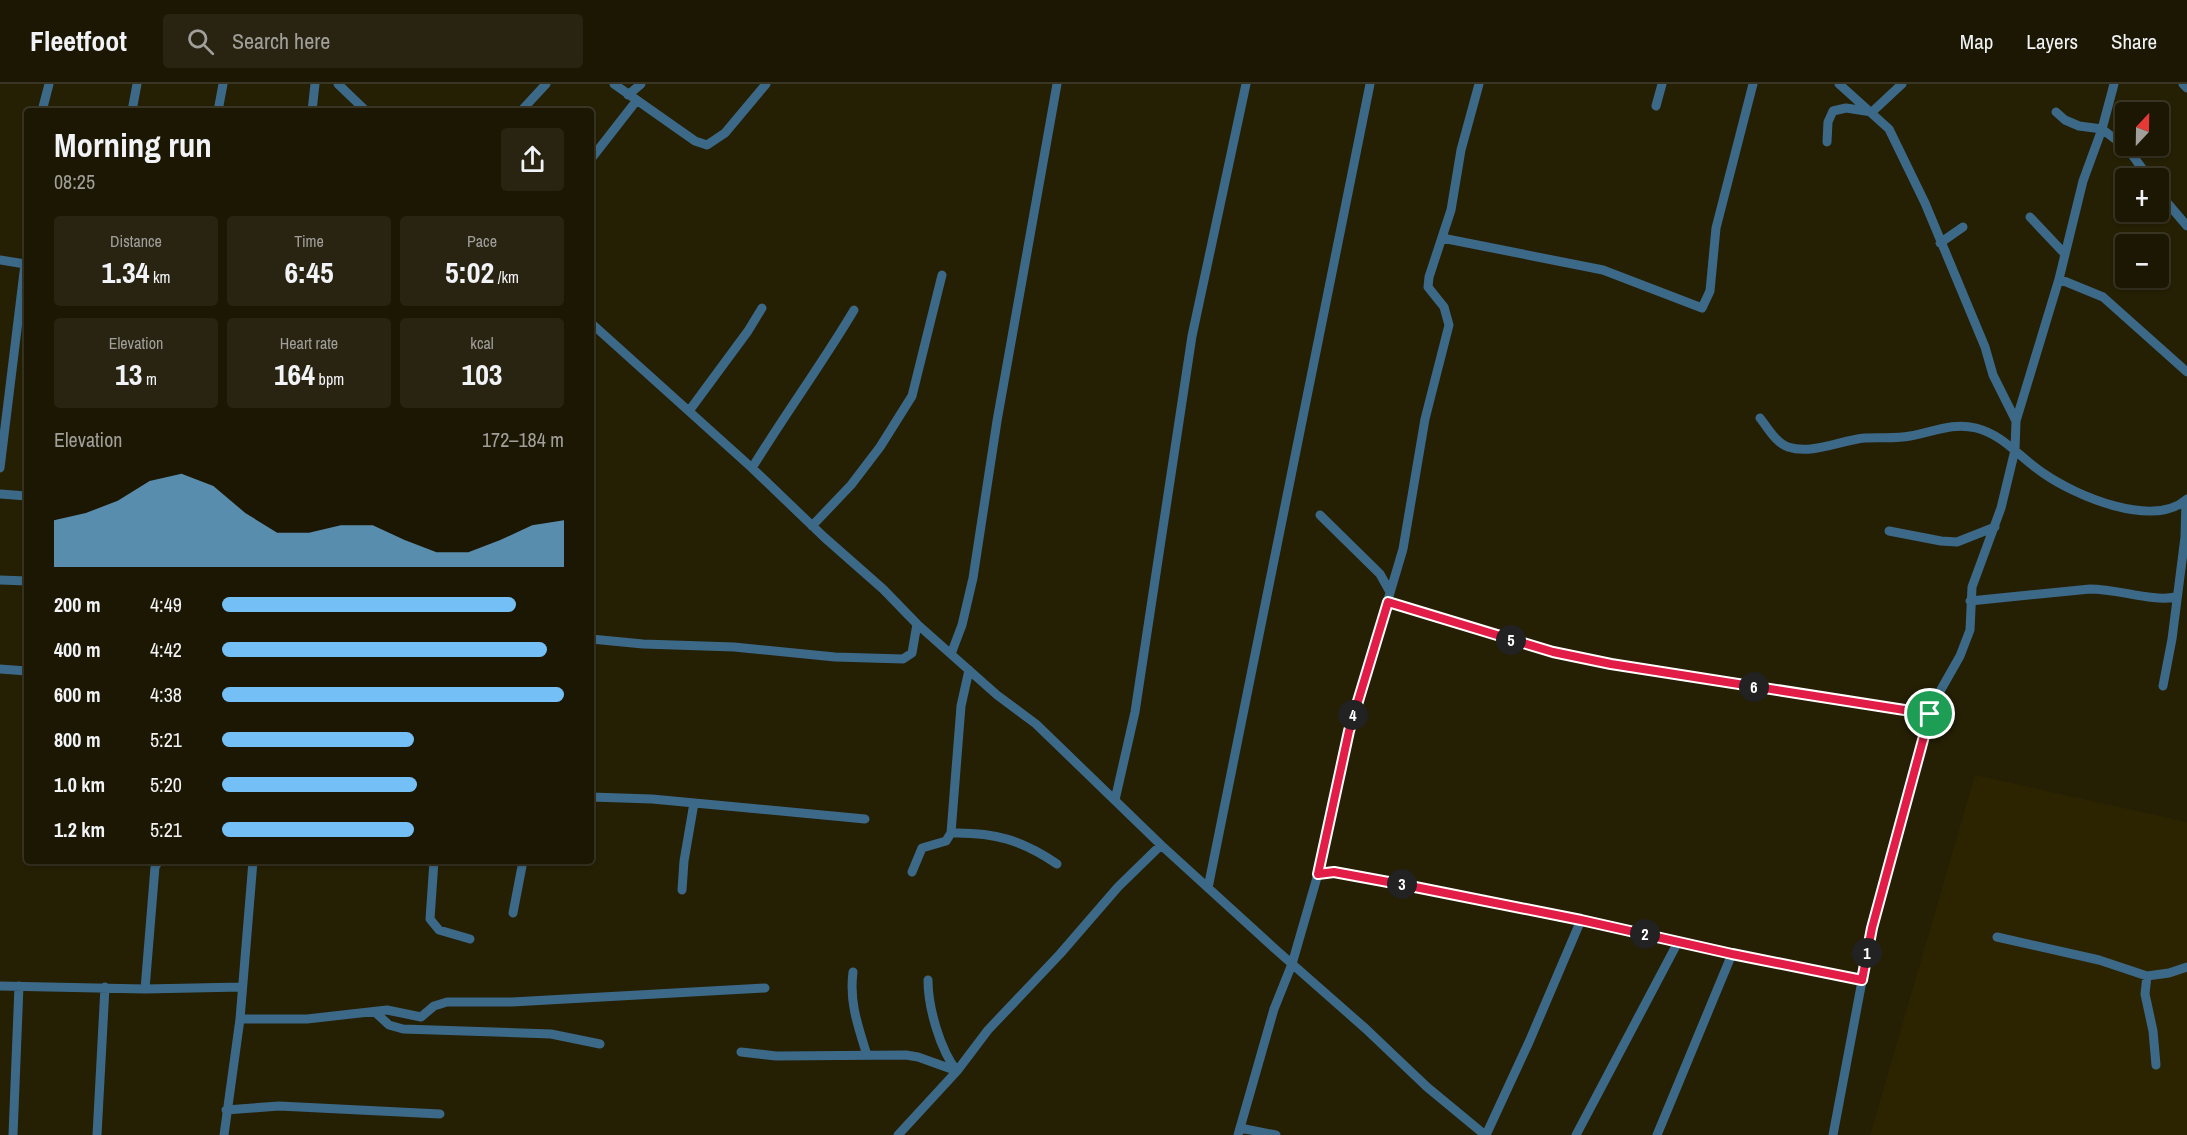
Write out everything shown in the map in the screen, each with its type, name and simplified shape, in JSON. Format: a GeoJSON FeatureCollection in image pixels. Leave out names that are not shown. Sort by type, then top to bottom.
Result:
{"type":"FeatureCollection","features":[{"type":"Feature","properties":{"kind":"street"},"geometry":{"type":"LineString","coordinates":[[43,108],[49,84]]}},
{"type":"Feature","properties":{"kind":"street"},"geometry":{"type":"LineString","coordinates":[[133,108],[137,84]]}},
{"type":"Feature","properties":{"kind":"street"},"geometry":{"type":"LineString","coordinates":[[219,108],[223,84]]}},
{"type":"Feature","properties":{"kind":"street"},"geometry":{"type":"LineString","coordinates":[[312,108],[315,84]]}},
{"type":"Feature","properties":{"kind":"street"},"geometry":{"type":"LineString","coordinates":[[338,84],[363,108]]}},
{"type":"Feature","properties":{"kind":"street"},"geometry":{"type":"LineString","coordinates":[[523,108],[546,84]]}},
{"type":"Feature","properties":{"kind":"street"},"geometry":{"type":"LineString","coordinates":[[614,84],[695,141],[707,145],[725,133],[766,84]]}},
{"type":"Feature","properties":{"kind":"street"},"geometry":{"type":"LineString","coordinates":[[594,154],[641,84]]}},
{"type":"Feature","properties":{"kind":"street"},"geometry":{"type":"LineString","coordinates":[[951,654],[962,626],[973,578],[997,421],[1057,84]]}},
{"type":"Feature","properties":{"kind":"street"},"geometry":{"type":"LineString","coordinates":[[1115,800],[1136,712],[1192,336],[1246,84]]}},
{"type":"Feature","properties":{"kind":"street"},"geometry":{"type":"LineString","coordinates":[[1208,888],[1370,84]]}},
{"type":"Feature","properties":{"kind":"street"},"geometry":{"type":"LineString","coordinates":[[1276,1135],[1239,1131],[1274,1009],[1292,964],[1318,874],[1349,731],[1404,549],[1425,419],[1449,325],[1444,307],[1428,287],[1428,277],[1451,210],[1461,150],[1479,84]]}},
{"type":"Feature","properties":{"kind":"street"},"geometry":{"type":"LineString","coordinates":[[1656,106],[1662,84]]}},
{"type":"Feature","properties":{"kind":"street"},"geometry":{"type":"LineString","coordinates":[[1442,238],[1603,270],[1702,308],[1710,291],[1716,228],[1753,84]]}},
{"type":"Feature","properties":{"kind":"street"},"geometry":{"type":"LineString","coordinates":[[1839,84],[1889,129],[1925,203],[1985,347],[1993,375],[2016,421]]}},
{"type":"Feature","properties":{"kind":"street"},"geometry":{"type":"LineString","coordinates":[[1872,112],[1902,84]]}},
{"type":"Feature","properties":{"kind":"street"},"geometry":{"type":"LineString","coordinates":[[1833,1135],[1872,928],[1930,714],[1942,683],[1964,649],[1971,623],[1972,587],[1995,527],[2014,450],[2016,421],[2059,279],[2083,181],[2102,129],[2114,84]]}},
{"type":"Feature","properties":{"kind":"street"},"geometry":{"type":"LineString","coordinates":[[2183,84],[2187,88]]}},
{"type":"Feature","properties":{"kind":"street"},"geometry":{"type":"LineString","coordinates":[[1827,142],[1828,122],[1833,111],[1846,108],[1872,112]]}},
{"type":"Feature","properties":{"kind":"street"},"geometry":{"type":"LineString","coordinates":[[2056,111],[2066,120],[2079,126],[2102,129],[2128,149],[2142,168]]}},
{"type":"Feature","properties":{"kind":"street"},"geometry":{"type":"LineString","coordinates":[[2169,205],[2187,226]]}},
{"type":"Feature","properties":{"kind":"street"},"geometry":{"type":"LineString","coordinates":[[2030,217],[2064,253]]}},
{"type":"Feature","properties":{"kind":"street"},"geometry":{"type":"LineString","coordinates":[[1940,243],[1964,227]]}},
{"type":"Feature","properties":{"kind":"street"},"geometry":{"type":"LineString","coordinates":[[0,260],[24,261]]}},
{"type":"Feature","properties":{"kind":"street"},"geometry":{"type":"LineString","coordinates":[[812,526],[851,484],[880,447],[912,396],[942,275]]}},
{"type":"Feature","properties":{"kind":"street"},"geometry":{"type":"LineString","coordinates":[[0,468],[24,277]]}},
{"type":"Feature","properties":{"kind":"street"},"geometry":{"type":"LineString","coordinates":[[2059,279],[2103,297],[2182,364],[2187,372]]}},
{"type":"Feature","properties":{"kind":"street"},"geometry":{"type":"LineString","coordinates":[[689,411],[748,332],[762,308]]}},
{"type":"Feature","properties":{"kind":"street"},"geometry":{"type":"LineString","coordinates":[[752,468],[775,430],[828,355],[854,310]]}},
{"type":"Feature","properties":{"kind":"street"},"geometry":{"type":"LineString","coordinates":[[594,326],[752,468],[812,526],[883,589],[917,624],[1036,724],[1161,845],[1366,1029],[1427,1087],[1485,1135],[1529,1042],[1581,920]]}},
{"type":"Feature","properties":{"kind":"street"},"geometry":{"type":"LineString","coordinates":[[1760,418],[1776,439],[1786,447],[1794,448],[1811,448],[1864,438],[1895,439],[1937,428],[1960,425],[1996,435],[2057,482],[2095,500],[2144,511],[2175,508],[2187,499]]}},
{"type":"Feature","properties":{"kind":"street"},"geometry":{"type":"LineString","coordinates":[[0,495],[24,496]]}},
{"type":"Feature","properties":{"kind":"street"},"geometry":{"type":"LineString","coordinates":[[2163,686],[2172,639],[2185,537],[2187,499]]}},
{"type":"Feature","properties":{"kind":"street"},"geometry":{"type":"LineString","coordinates":[[1320,515],[1380,574],[1389,597]]}},
{"type":"Feature","properties":{"kind":"street"},"geometry":{"type":"LineString","coordinates":[[1888,531],[1957,542],[1995,527]]}},
{"type":"Feature","properties":{"kind":"street"},"geometry":{"type":"LineString","coordinates":[[0,580],[24,581]]}},
{"type":"Feature","properties":{"kind":"street"},"geometry":{"type":"LineString","coordinates":[[1970,601],[2090,589],[2110,589],[2163,599],[2176,597]]}},
{"type":"Feature","properties":{"kind":"street"},"geometry":{"type":"LineString","coordinates":[[1389,597],[1553,652],[1611,664],[1930,714]]}},
{"type":"Feature","properties":{"kind":"street"},"geometry":{"type":"LineString","coordinates":[[594,639],[643,644],[734,646],[835,657],[903,659],[912,653],[917,624]]}},
{"type":"Feature","properties":{"kind":"street"},"geometry":{"type":"LineString","coordinates":[[0,669],[24,671]]}},
{"type":"Feature","properties":{"kind":"street"},"geometry":{"type":"LineString","coordinates":[[912,873],[922,848],[946,841],[951,833],[961,706],[969,670]]}},
{"type":"Feature","properties":{"kind":"street"},"geometry":{"type":"LineString","coordinates":[[594,797],[694,803],[865,819]]}},
{"type":"Feature","properties":{"kind":"street"},"geometry":{"type":"LineString","coordinates":[[682,890],[684,861],[694,803]]}},
{"type":"Feature","properties":{"kind":"street"},"geometry":{"type":"LineString","coordinates":[[951,833],[973,832],[1007,838],[1026,845],[1057,864]]}},
{"type":"Feature","properties":{"kind":"street"},"geometry":{"type":"LineString","coordinates":[[898,1135],[957,1071],[988,1030],[1060,954],[1118,887],[1161,845]]}},
{"type":"Feature","properties":{"kind":"street"},"geometry":{"type":"LineString","coordinates":[[146,989],[157,864]]}},
{"type":"Feature","properties":{"kind":"street"},"geometry":{"type":"LineString","coordinates":[[224,1135],[240,1019],[253,864]]}},
{"type":"Feature","properties":{"kind":"street"},"geometry":{"type":"LineString","coordinates":[[434,864],[430,919],[439,930],[470,939]]}},
{"type":"Feature","properties":{"kind":"street"},"geometry":{"type":"LineString","coordinates":[[513,913],[522,864]]}},
{"type":"Feature","properties":{"kind":"street"},"geometry":{"type":"LineString","coordinates":[[1318,874],[1334,872],[1410,886],[1862,980]]}},
{"type":"Feature","properties":{"kind":"street"},"geometry":{"type":"LineString","coordinates":[[1996,937],[2099,960],[2147,976],[2169,973],[2187,967]]}},
{"type":"Feature","properties":{"kind":"street"},"geometry":{"type":"LineString","coordinates":[[1576,1135],[1678,942]]}},
{"type":"Feature","properties":{"kind":"street"},"geometry":{"type":"LineString","coordinates":[[1658,1135],[1732,954]]}},
{"type":"Feature","properties":{"kind":"street"},"geometry":{"type":"LineString","coordinates":[[853,972],[850,991],[852,1008],[867,1055]]}},
{"type":"Feature","properties":{"kind":"street"},"geometry":{"type":"LineString","coordinates":[[2147,976],[2145,994],[2153,1031],[2156,1065]]}},
{"type":"Feature","properties":{"kind":"street"},"geometry":{"type":"LineString","coordinates":[[928,980],[929,997],[940,1041],[947,1059],[957,1071]]}},
{"type":"Feature","properties":{"kind":"street"},"geometry":{"type":"LineString","coordinates":[[0,986],[146,989],[242,987]]}},
{"type":"Feature","properties":{"kind":"street"},"geometry":{"type":"LineString","coordinates":[[13,1135],[19,987]]}},
{"type":"Feature","properties":{"kind":"street"},"geometry":{"type":"LineString","coordinates":[[97,1135],[105,987]]}},
{"type":"Feature","properties":{"kind":"street"},"geometry":{"type":"LineString","coordinates":[[240,1019],[307,1019],[395,1010],[422,1017],[434,1006],[447,1002],[512,1002],[765,988]]}},
{"type":"Feature","properties":{"kind":"street"},"geometry":{"type":"LineString","coordinates":[[375,1012],[389,1025],[403,1029],[551,1034],[600,1044]]}},
{"type":"Feature","properties":{"kind":"street"},"geometry":{"type":"LineString","coordinates":[[741,1052],[776,1056],[918,1057],[957,1071]]}},
{"type":"Feature","properties":{"kind":"street"},"geometry":{"type":"LineString","coordinates":[[226,1110],[279,1106],[440,1114]]}},
{"type":"Feature","properties":{"kind":"shaded area"},"geometry":{"type":"Polygon","coordinates":[[[1975,775],[2187,822],[2187,1135],[1870,1135],[1975,775]]]}},
{"type":"Feature","properties":{"kind":"route"},"geometry":{"type":"LineString","coordinates":[[1388,602],[1553,652],[1611,664],[1930,714],[1872,928],[1862,980],[1410,886],[1334,872],[1318,874],[1349,731],[1388,602]]}}]}
